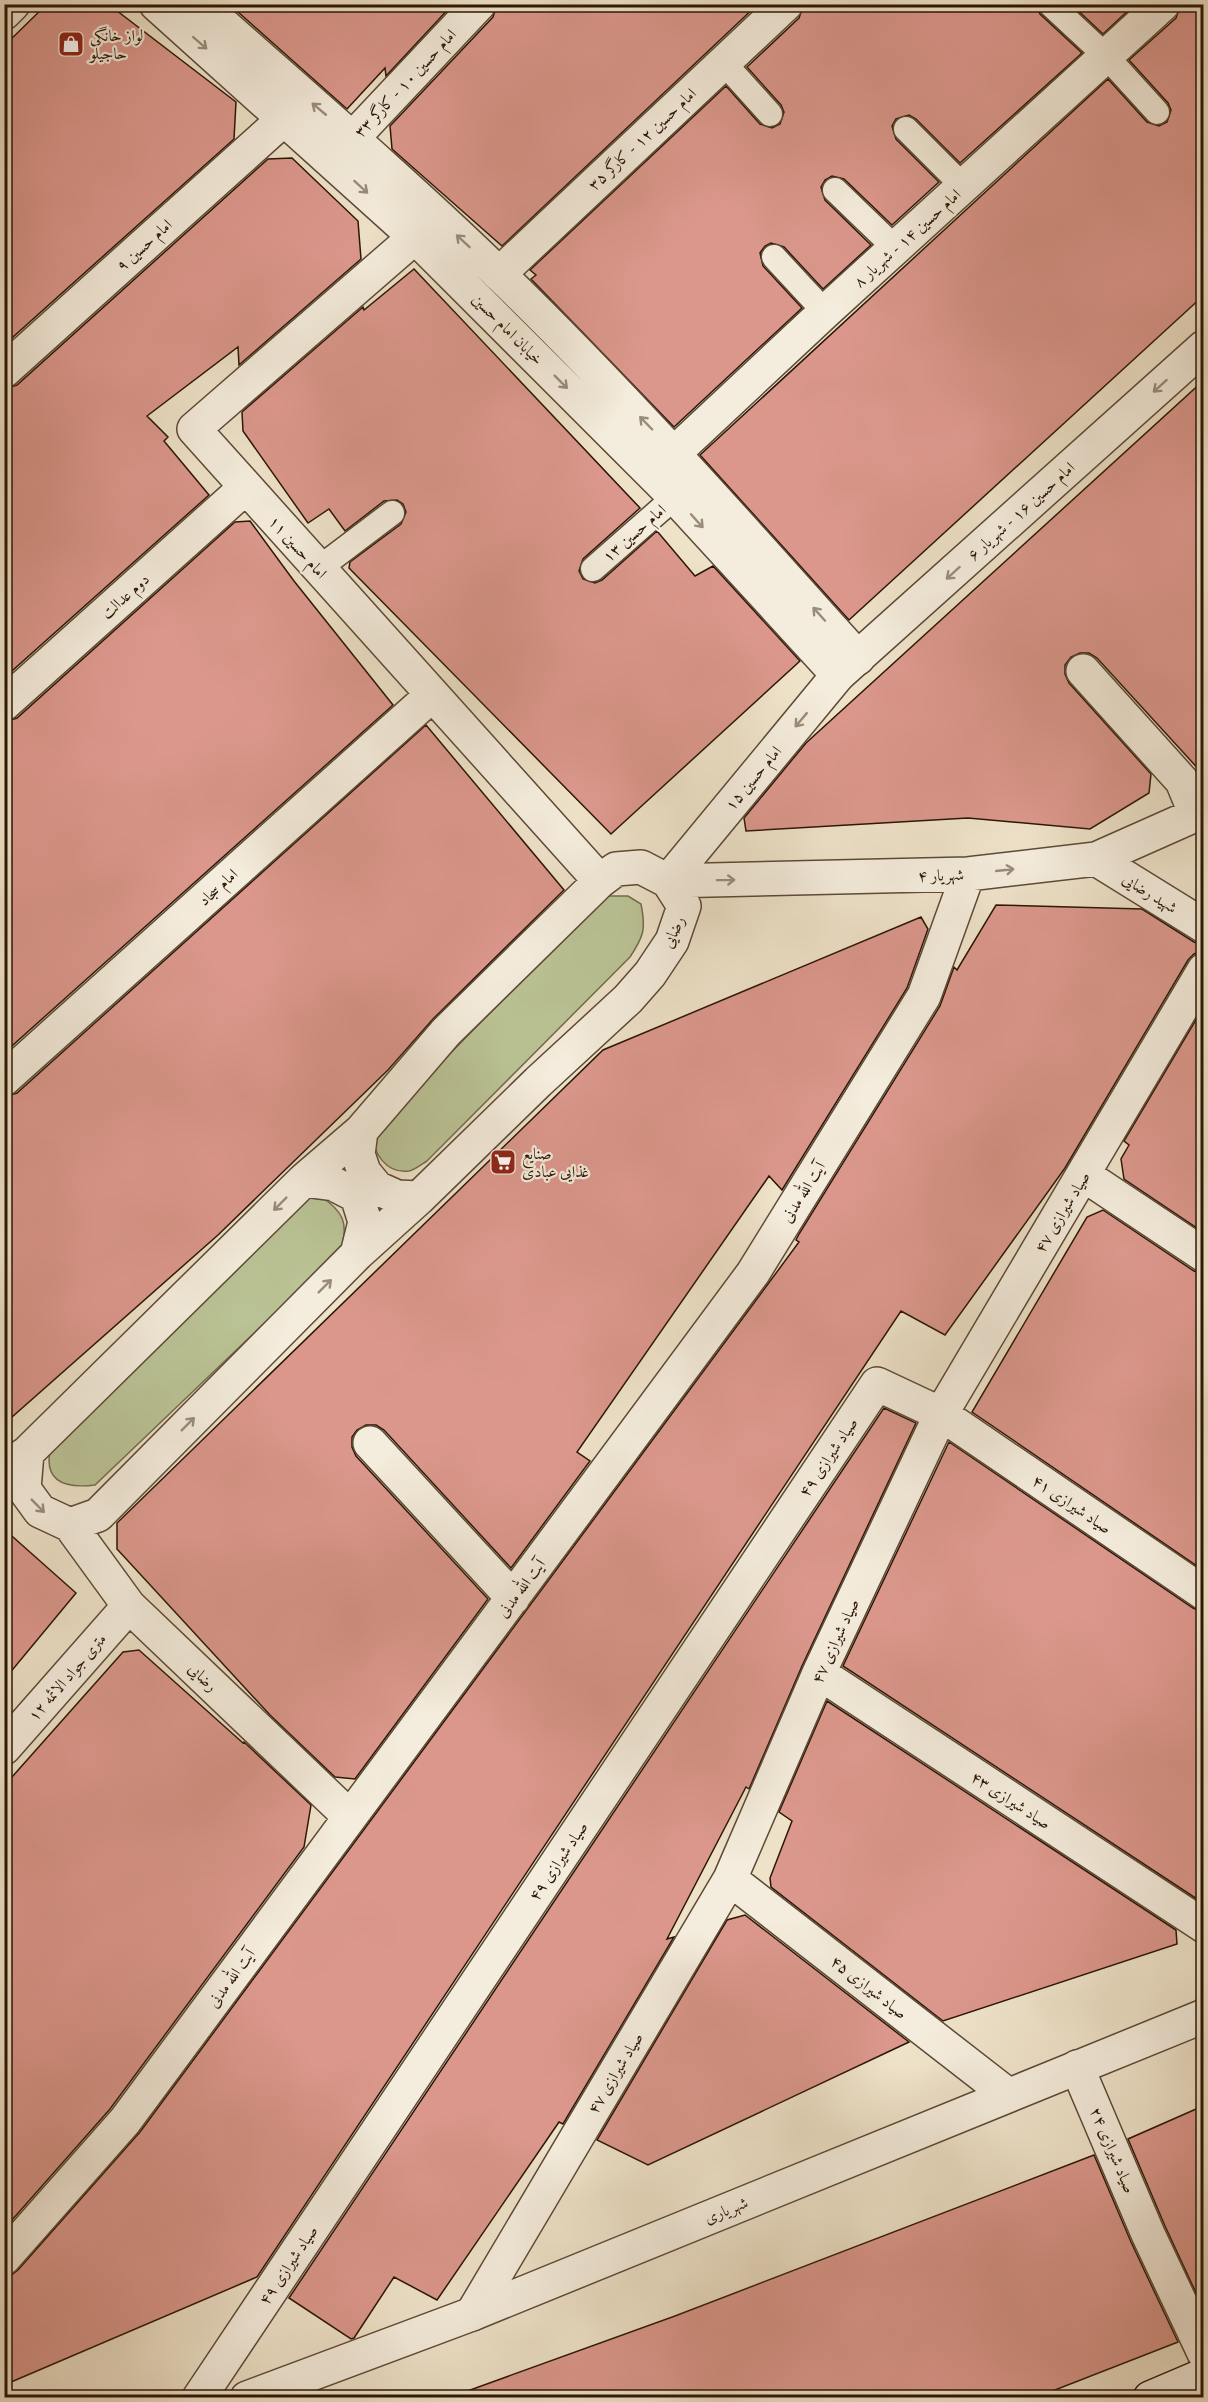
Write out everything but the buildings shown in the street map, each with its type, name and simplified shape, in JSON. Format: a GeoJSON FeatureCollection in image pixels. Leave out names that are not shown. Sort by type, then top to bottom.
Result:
{"type":"FeatureCollection","features":[{"type":"Feature","properties":{"kind":"street"},"geometry":{"type":"LineString","coordinates":[[4,13],[13,4]]}},
{"type":"Feature","properties":{"kind":"street","name":"خیابان امام حسین"},"geometry":{"type":"LineString","coordinates":[[156,4],[416,237],[664,464],[675,497],[848,666]]}},
{"type":"Feature","properties":{"kind":"street","name":"خیابان امام حسین"},"geometry":{"type":"LineString","coordinates":[[200,4],[353,137],[499,274],[664,464],[848,666]]}},
{"type":"Feature","properties":{"kind":"street","name":"امام حسین ۱۰ - کارگر ۳۳"},"geometry":{"type":"LineString","coordinates":[[331,161],[479,4]]}},
{"type":"Feature","properties":{"kind":"street","name":"امام حسین ۱۲ - کارگر ۳۵"},"geometry":{"type":"LineString","coordinates":[[499,274],[786,4]]}},
{"type":"Feature","properties":{"kind":"street","name":"امام حسین ۱۴ - شهریار ۸"},"geometry":{"type":"LineString","coordinates":[[664,464],[825,312],[1163,4]]}},
{"type":"Feature","properties":{"kind":"street","name":"امام حسین ۹"},"geometry":{"type":"LineString","coordinates":[[4,371],[284,119]]}},
{"type":"Feature","properties":{"kind":"street","name":"امام حسین ۱۱"},"geometry":{"type":"LineString","coordinates":[[416,237],[194,429],[431,696],[600,881]]}},
{"type":"Feature","properties":{"kind":"street","name":"امام حسین ۱۶ - شهریار ۶"},"geometry":{"type":"LineString","coordinates":[[848,666],[1203,347]]}},
{"type":"Feature","properties":{"kind":"street","name":"دوم عدالت"},"geometry":{"type":"LineString","coordinates":[[4,704],[245,488]]}},
{"type":"Feature","properties":{"kind":"street","name":"امام حسین ۱۵"},"geometry":{"type":"LineString","coordinates":[[668,881],[848,666]]}},
{"type":"Feature","properties":{"kind":"street"},"geometry":{"type":"LineString","coordinates":[[1083,671],[1182,781],[1200,813]]}},
{"type":"Feature","properties":{"kind":"street","name":"امام سجاد"},"geometry":{"type":"LineString","coordinates":[[4,1079],[431,696]]}},
{"type":"Feature","properties":{"kind":"street","name":"شهریار ۴"},"geometry":{"type":"LineString","coordinates":[[668,881],[968,874],[1096,860],[1200,813]]}},
{"type":"Feature","properties":{"kind":"street","name":"شهید رضایی"},"geometry":{"type":"LineString","coordinates":[[1096,860],[1203,926]]}},
{"type":"Feature","properties":{"kind":"street","name":"رضایی"},"geometry":{"type":"LineString","coordinates":[[70,1525],[98,1515],[357,1254],[628,999],[650,975],[672,941],[684,906],[668,881],[642,867],[616,869],[600,881],[446,1032],[361,1131],[304,1180],[16,1461],[24,1489],[40,1510],[70,1525],[129,1606],[350,1817]]}},
{"type":"Feature","properties":{"kind":"street","name":"آیت الله مدنی"},"geometry":{"type":"LineString","coordinates":[[4,2258],[125,2121],[753,1273],[924,996],[968,874]]}},
{"type":"Feature","properties":{"kind":"street","name":"صیاد شیرازی ۴۷"},"geometry":{"type":"LineString","coordinates":[[472,2314],[730,1879],[819,1673],[941,1414],[1203,970]]}},
{"type":"Feature","properties":{"kind":"street"},"geometry":{"type":"LineString","coordinates":[[361,1131],[358,1154],[364,1172],[377,1188],[397,1197],[419,1198]]}},
{"type":"Feature","properties":{"kind":"street"},"geometry":{"type":"LineString","coordinates":[[1084,1175],[1203,1255]]}},
{"type":"Feature","properties":{"kind":"street"},"geometry":{"type":"LineString","coordinates":[[304,1180],[334,1184],[357,1196],[365,1222],[357,1254]]}},
{"type":"Feature","properties":{"kind":"street","name":"صیاد شیرازی ۴۹"},"geometry":{"type":"LineString","coordinates":[[199,2397],[877,1384],[941,1414]]}},
{"type":"Feature","properties":{"kind":"street","name":"صیاد شیرازی ۴۱"},"geometry":{"type":"LineString","coordinates":[[941,1414],[1203,1593]]}},
{"type":"Feature","properties":{"kind":"street"},"geometry":{"type":"LineString","coordinates":[[369,1443],[513,1598]]}},
{"type":"Feature","properties":{"kind":"street","name":"۱۲ متری جواد الائمه"},"geometry":{"type":"LineString","coordinates":[[4,1748],[129,1606]]}},
{"type":"Feature","properties":{"kind":"street","name":"صیاد شیرازی ۴۳"},"geometry":{"type":"LineString","coordinates":[[819,1673],[1203,1926]]}},
{"type":"Feature","properties":{"kind":"street","name":"صیاد شیرازی ۴۵"},"geometry":{"type":"LineString","coordinates":[[730,1879],[1008,2095]]}},
{"type":"Feature","properties":{"kind":"street","name":"شهریاری"},"geometry":{"type":"LineString","coordinates":[[246,2397],[472,2314],[1203,2016]]}},
{"type":"Feature","properties":{"kind":"street","name":"صیاد شیرازی ۲۴"},"geometry":{"type":"LineString","coordinates":[[1077,2067],[1148,2234],[1203,2353]]}},
{"type":"Feature","properties":{"kind":"street"},"geometry":{"type":"LineString","coordinates":[[1150,2397],[1203,2375]]}},
{"type":"Feature","properties":{"kind":"lane"},"geometry":{"type":"LineString","coordinates":[[1050,4],[1106,56],[1157,112]]}},
{"type":"Feature","properties":{"kind":"lane"},"geometry":{"type":"LineString","coordinates":[[724,63],[770,114]]}},
{"type":"Feature","properties":{"kind":"lane"},"geometry":{"type":"LineString","coordinates":[[906,129],[963,186]]}},
{"type":"Feature","properties":{"kind":"lane"},"geometry":{"type":"LineString","coordinates":[[836,190],[895,248]]}},
{"type":"Feature","properties":{"kind":"lane"},"geometry":{"type":"LineString","coordinates":[[774,257],[825,312]]}},
{"type":"Feature","properties":{"kind":"lane","name":"امام حسین ۱۳"},"geometry":{"type":"LineString","coordinates":[[593,569],[675,497]]}},
{"type":"Feature","properties":{"kind":"lane"},"geometry":{"type":"LineString","coordinates":[[318,569],[392,513]]}},
{"type":"Feature","properties":{"kind":"green space"},"geometry":{"type":"Polygon","coordinates":[[[605,896],[628,896],[641,904],[643,932],[630,957],[427,1161],[409,1171],[387,1166],[378,1155],[372,1133],[605,896]]]}},
{"type":"Feature","properties":{"kind":"green space"},"geometry":{"type":"Polygon","coordinates":[[[319,1195],[334,1206],[342,1218],[344,1232],[341,1250],[95,1485],[73,1485],[57,1479],[49,1466],[52,1443],[304,1199],[319,1195]]]}},
{"type":"Feature","properties":{"kind":"place","name":"لواز خانگی حاجیلو"},"geometry":{"type":"Point","coordinates":[71,44]}},
{"type":"Feature","properties":{"kind":"place","name":"صنایع غذایی عبادی"},"geometry":{"type":"Point","coordinates":[503,1162]}}]}
